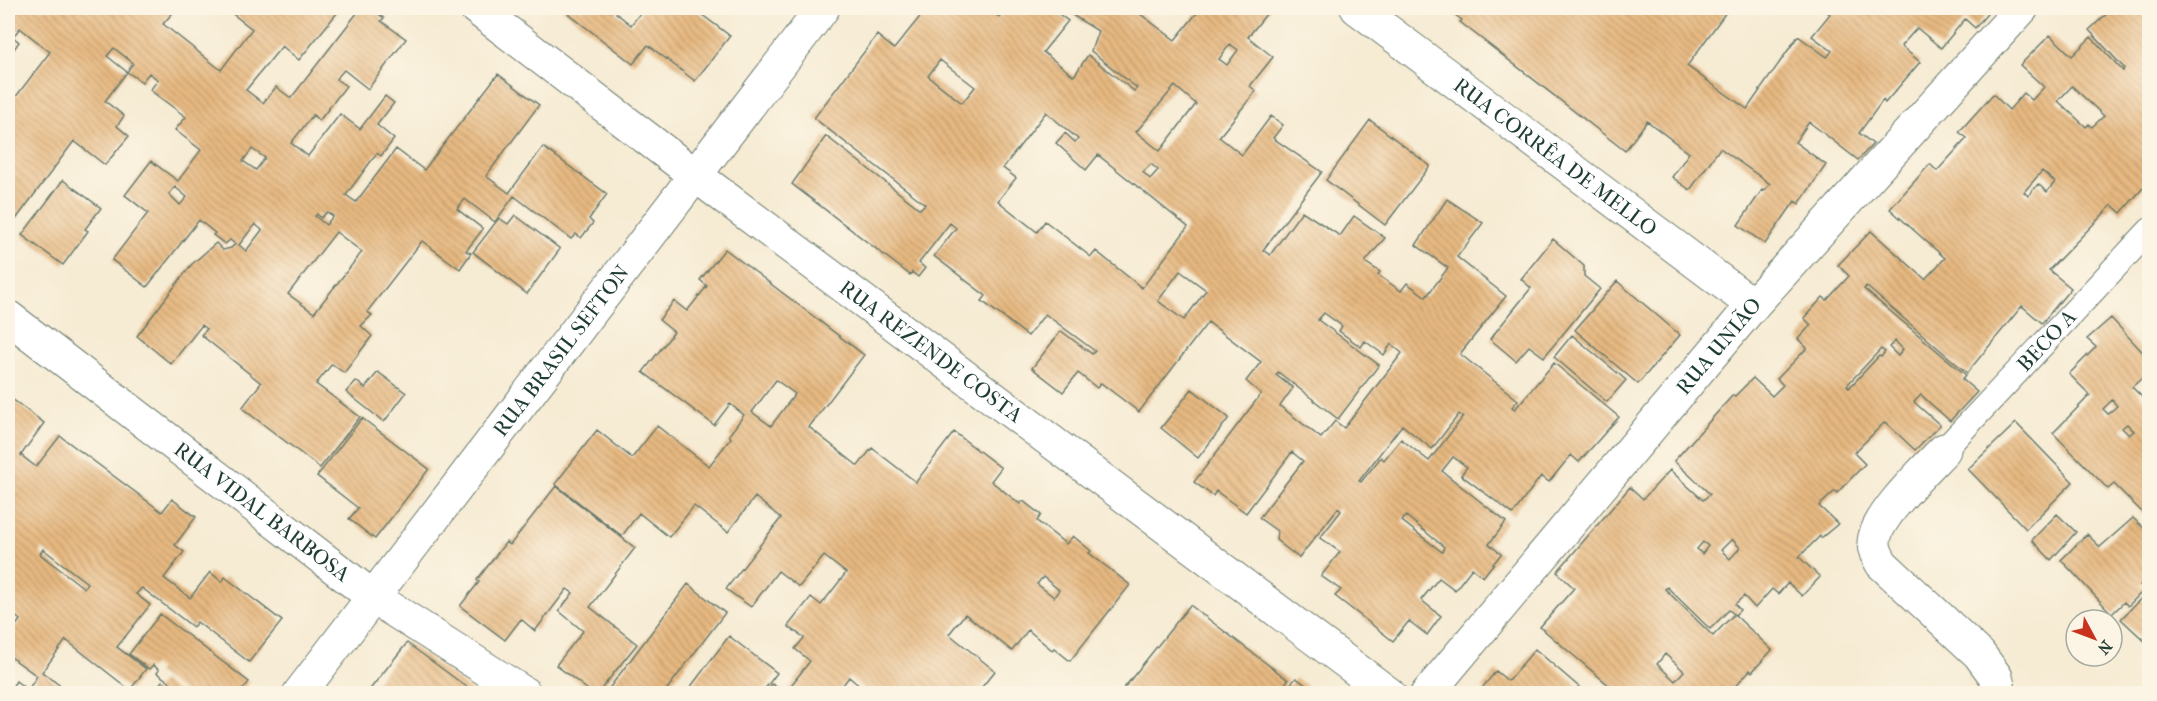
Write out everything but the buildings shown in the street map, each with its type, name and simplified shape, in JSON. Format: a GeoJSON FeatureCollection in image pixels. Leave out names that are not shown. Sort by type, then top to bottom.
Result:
{"type":"FeatureCollection","features":[{"type":"Feature","properties":{"kind":"street","name":"RUA REZENDE COSTA"},"geometry":{"type":"LineString","coordinates":[[476,8],[695,175],[1389,693]]}},
{"type":"Feature","properties":{"kind":"street","name":"RUA BRASIL SEFTON"},"geometry":{"type":"LineString","coordinates":[[299,693],[823,8]]}},
{"type":"Feature","properties":{"kind":"street","name":"RUA CORRÊA DE MELLO"},"geometry":{"type":"LineString","coordinates":[[1357,8],[1753,305]]}},
{"type":"Feature","properties":{"kind":"street","name":"RUA UNIÃO"},"geometry":{"type":"LineString","coordinates":[[1427,693],[1753,305],[2022,8]]}},
{"type":"Feature","properties":{"kind":"street","name":"RUA VIDAL BARBOSA"},"geometry":{"type":"LineString","coordinates":[[8,317],[373,597],[525,693]]}},
{"type":"Feature","properties":{"kind":"street"},"geometry":{"type":"LineString","coordinates":[[1944,450],[1885,514],[1876,530],[1875,552],[1882,564],[1979,654],[1996,676],[2000,693]]}},
{"type":"Feature","properties":{"kind":"lane","name":"BECO A"},"geometry":{"type":"LineString","coordinates":[[1944,450],[2150,230]]}}]}
